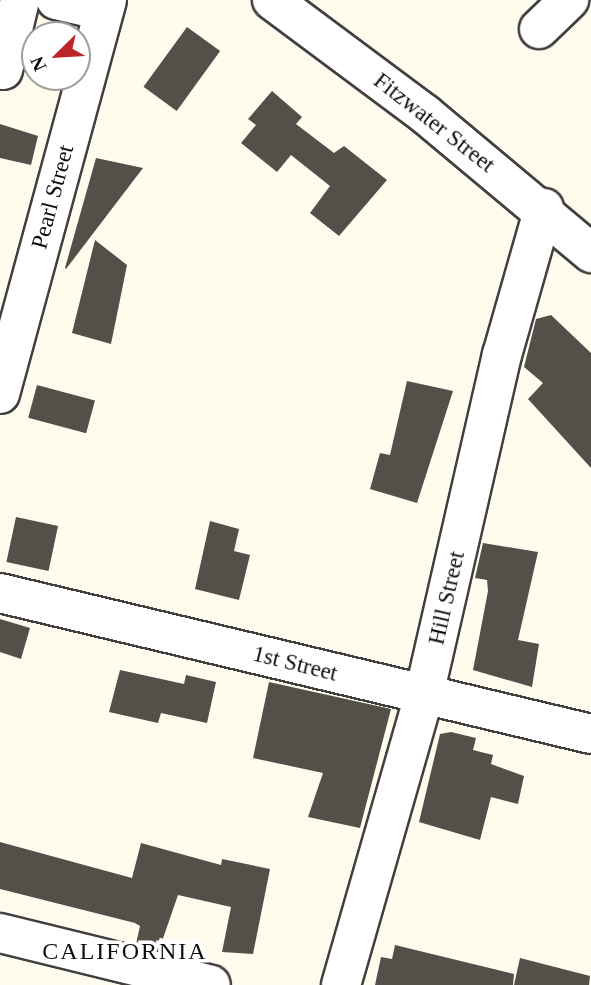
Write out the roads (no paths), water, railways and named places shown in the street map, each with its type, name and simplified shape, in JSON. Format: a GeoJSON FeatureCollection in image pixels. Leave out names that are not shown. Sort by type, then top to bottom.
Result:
{"type":"FeatureCollection","features":[{"type":"Feature","properties":{"kind":"street"},"geometry":{"type":"LineString","coordinates":[[3,70],[20,0]]}},
{"type":"Feature","properties":{"kind":"street"},"geometry":{"type":"LineString","coordinates":[[56,0],[105,6]]}},
{"type":"Feature","properties":{"kind":"street","name":"Fitzwater Street"},"geometry":{"type":"LineString","coordinates":[[272,0],[544,208],[591,253]]}},
{"type":"Feature","properties":{"kind":"street"},"geometry":{"type":"LineString","coordinates":[[539,29],[569,0]]}},
{"type":"Feature","properties":{"kind":"street","name":"Pearl Street"},"geometry":{"type":"LineString","coordinates":[[0,394],[105,6]]}},
{"type":"Feature","properties":{"kind":"street","name":"Hill Street"},"geometry":{"type":"LineString","coordinates":[[341,985],[424,695],[502,355],[544,208]]}},
{"type":"Feature","properties":{"kind":"street","name":"1st Street"},"geometry":{"type":"LineString","coordinates":[[0,593],[591,734]]}},
{"type":"Feature","properties":{"kind":"street"},"geometry":{"type":"LineString","coordinates":[[0,933],[211,985]]}},
{"type":"Feature","properties":{"kind":"district","name":"CALIFORNIA"},"geometry":{"type":"Point","coordinates":[125,952]}}]}
